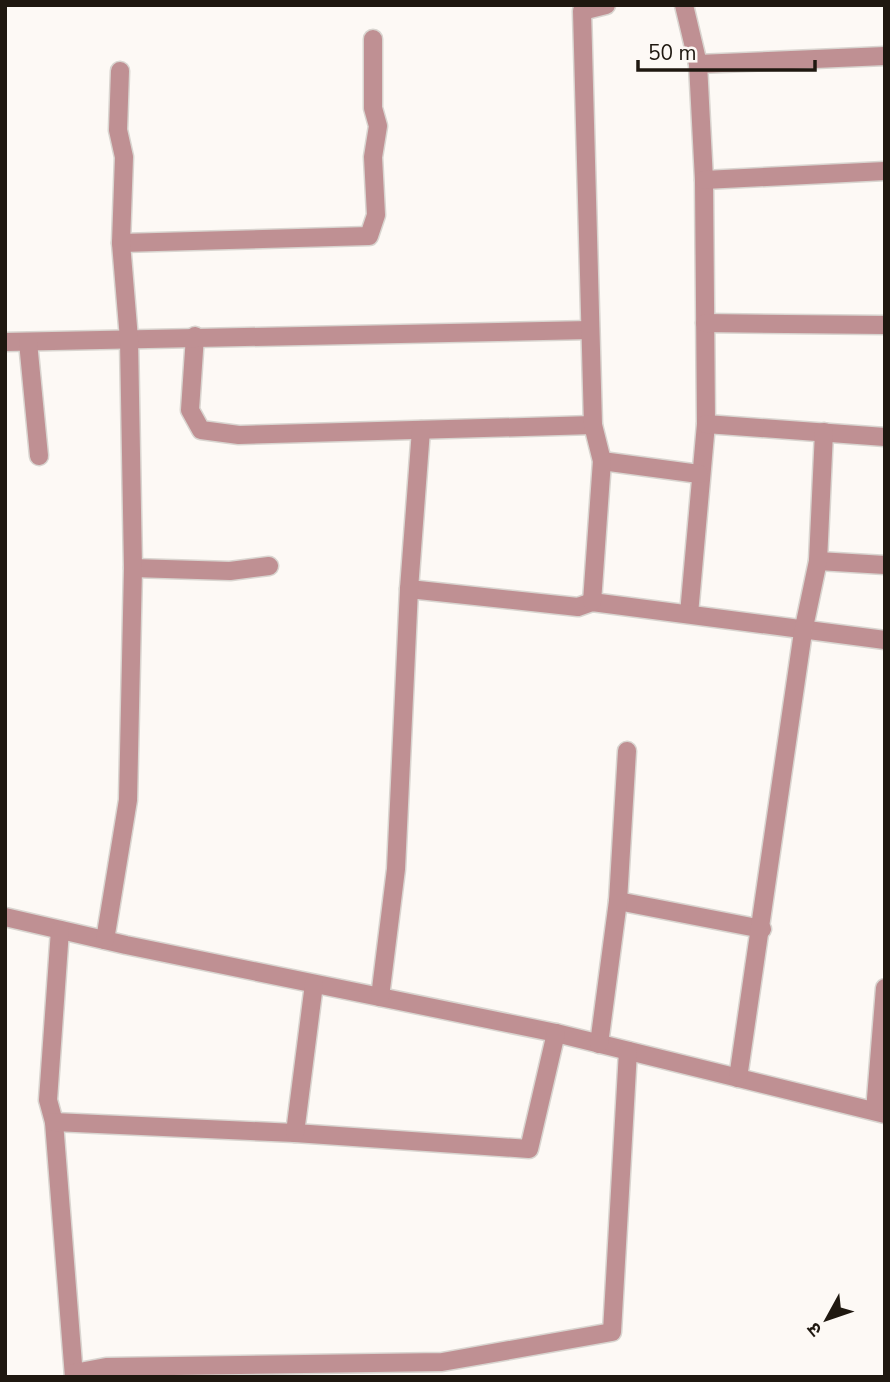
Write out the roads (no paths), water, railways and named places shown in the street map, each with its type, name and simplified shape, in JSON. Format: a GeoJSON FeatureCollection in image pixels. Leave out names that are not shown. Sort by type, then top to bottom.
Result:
{"type":"FeatureCollection","features":[{"type":"Feature","properties":{"kind":"street"},"geometry":{"type":"LineString","coordinates":[[592,602],[601,461],[593,425],[582,11],[607,5]]}},
{"type":"Feature","properties":{"kind":"street"},"geometry":{"type":"LineString","coordinates":[[684,5],[698,64],[704,180],[706,424],[699,474],[689,614]]}},
{"type":"Feature","properties":{"kind":"street"},"geometry":{"type":"LineString","coordinates":[[121,243],[369,236],[376,215],[373,157],[378,126],[373,108],[373,39]]}},
{"type":"Feature","properties":{"kind":"street"},"geometry":{"type":"LineString","coordinates":[[698,64],[885,57]]}},
{"type":"Feature","properties":{"kind":"street"},"geometry":{"type":"LineString","coordinates":[[105,940],[128,800],[133,568],[129,339],[121,243],[124,157],[118,130],[120,71]]}},
{"type":"Feature","properties":{"kind":"street"},"geometry":{"type":"LineString","coordinates":[[704,180],[885,170]]}},
{"type":"Feature","properties":{"kind":"street"},"geometry":{"type":"LineString","coordinates":[[705,323],[885,325]]}},
{"type":"Feature","properties":{"kind":"street"},"geometry":{"type":"LineString","coordinates":[[5,342],[195,336],[590,330]]}},
{"type":"Feature","properties":{"kind":"street"},"geometry":{"type":"LineString","coordinates":[[195,336],[190,410],[201,430],[239,435],[593,425]]}},
{"type":"Feature","properties":{"kind":"street"},"geometry":{"type":"LineString","coordinates":[[28,342],[39,456]]}},
{"type":"Feature","properties":{"kind":"street"},"geometry":{"type":"LineString","coordinates":[[706,424],[885,437]]}},
{"type":"Feature","properties":{"kind":"street"},"geometry":{"type":"LineString","coordinates":[[380,997],[396,869],[409,589],[421,430]]}},
{"type":"Feature","properties":{"kind":"street"},"geometry":{"type":"LineString","coordinates":[[738,1078],[762,929],[803,632],[818,561],[824,432]]}},
{"type":"Feature","properties":{"kind":"street"},"geometry":{"type":"LineString","coordinates":[[601,461],[699,474]]}},
{"type":"Feature","properties":{"kind":"street"},"geometry":{"type":"LineString","coordinates":[[818,561],[885,565]]}},
{"type":"Feature","properties":{"kind":"street"},"geometry":{"type":"LineString","coordinates":[[133,568],[230,571],[269,566]]}},
{"type":"Feature","properties":{"kind":"street"},"geometry":{"type":"LineString","coordinates":[[409,589],[578,607],[592,602],[803,632],[885,640]]}},
{"type":"Feature","properties":{"kind":"street"},"geometry":{"type":"LineString","coordinates":[[599,1044],[618,901],[627,751]]}},
{"type":"Feature","properties":{"kind":"street"},"geometry":{"type":"LineString","coordinates":[[618,901],[762,929]]}},
{"type":"Feature","properties":{"kind":"street"},"geometry":{"type":"LineString","coordinates":[[5,917],[556,1033],[880,1112],[885,988]]}},
{"type":"Feature","properties":{"kind":"street"},"geometry":{"type":"LineString","coordinates":[[60,930],[48,1100],[54,1122],[74,1375],[106,1367],[442,1369],[612,1332],[628,1051]]}},
{"type":"Feature","properties":{"kind":"street"},"geometry":{"type":"LineString","coordinates":[[295,1133],[314,984]]}},
{"type":"Feature","properties":{"kind":"street"},"geometry":{"type":"LineString","coordinates":[[54,1122],[295,1133],[529,1149],[556,1033]]}}]}
